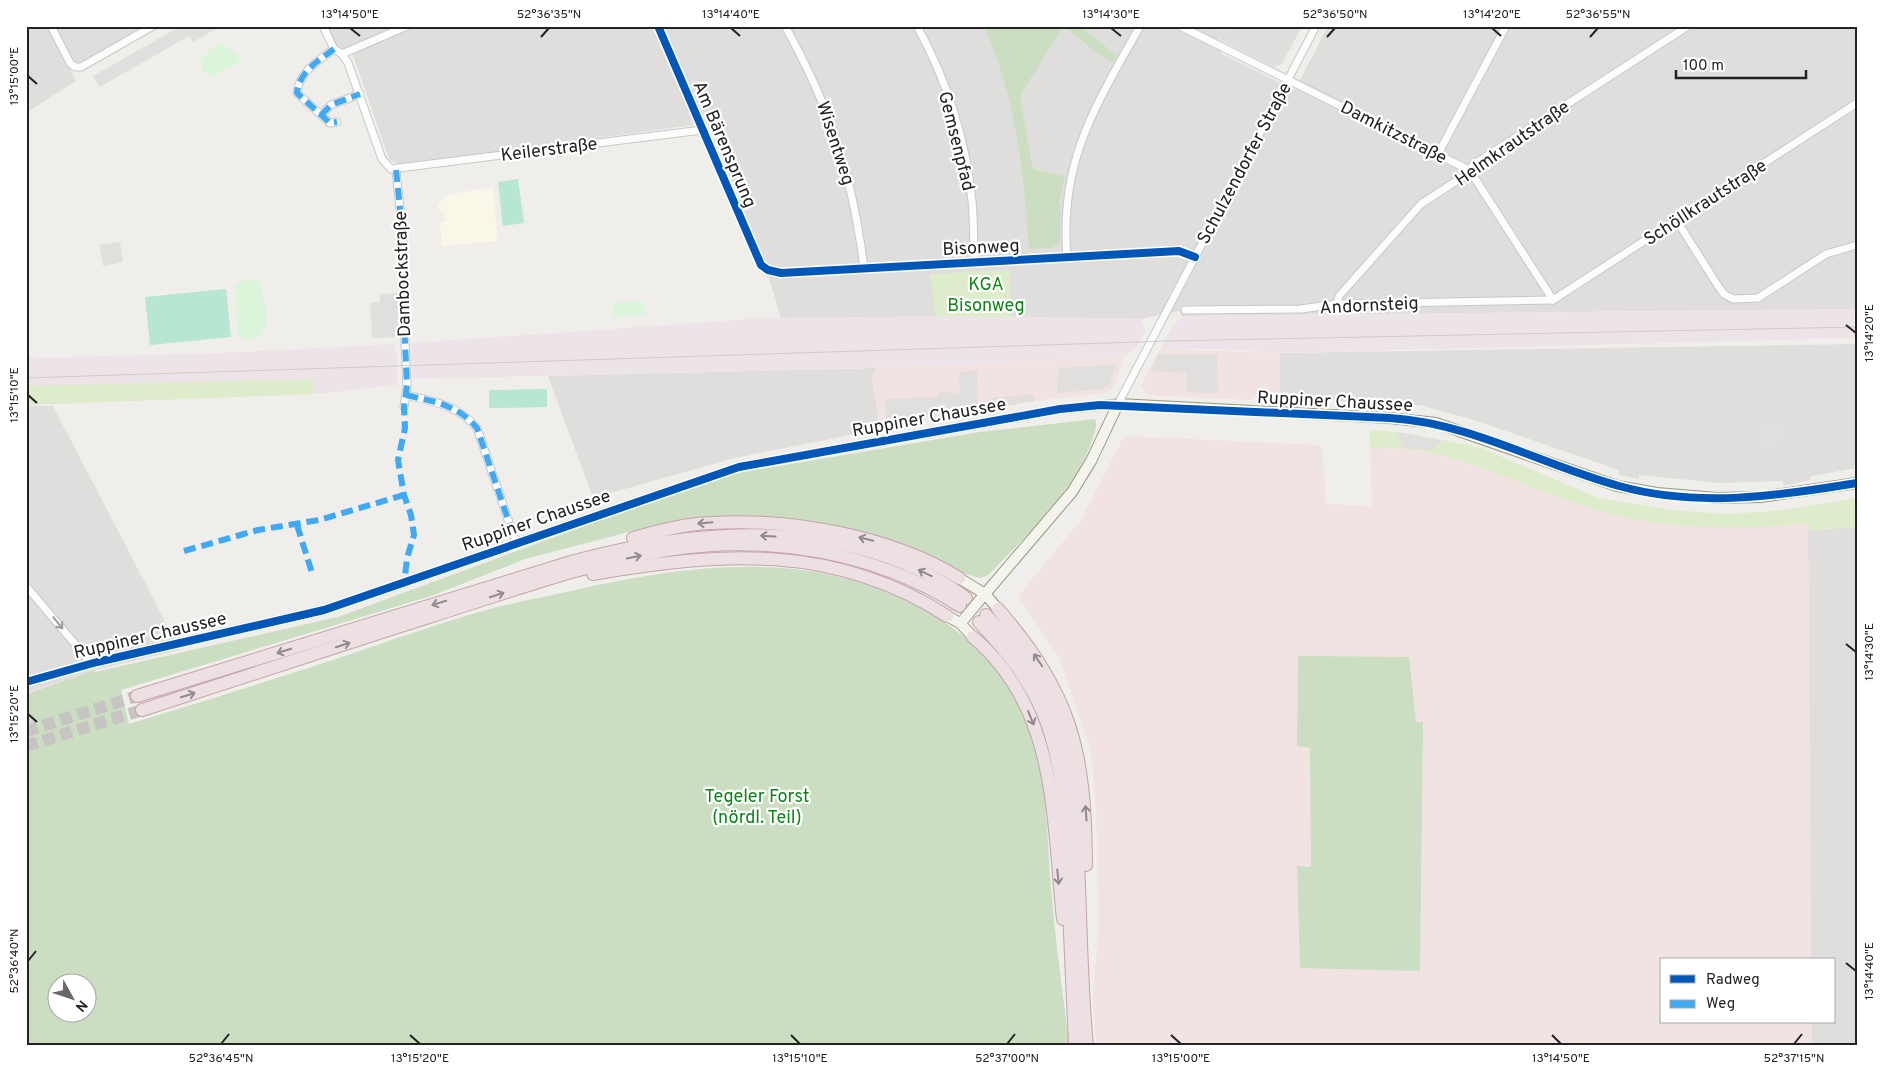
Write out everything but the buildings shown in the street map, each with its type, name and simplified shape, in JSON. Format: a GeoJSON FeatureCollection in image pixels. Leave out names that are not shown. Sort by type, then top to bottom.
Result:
{"type":"FeatureCollection","features":[{"type":"Feature","properties":{"kind":"highway"},"geometry":{"type":"LineString","coordinates":[[459,596],[523,570],[574,554],[669,528],[712,522],[793,526],[855,536],[907,552],[959,578]]}},
{"type":"Feature","properties":{"kind":"highway"},"geometry":{"type":"LineString","coordinates":[[137,696],[459,596],[618,549],[694,537],[750,535],[806,539],[866,551],[902,562],[931,576],[963,602],[920,582],[871,563],[811,550],[753,546],[708,546],[652,553],[599,564],[520,588],[142,710]]}},
{"type":"Feature","properties":{"kind":"highway"},"geometry":{"type":"LineString","coordinates":[[520,588],[597,573],[674,562],[715,558],[767,559],[822,565],[858,573],[910,594],[946,616]]}},
{"type":"Feature","properties":{"kind":"highway"},"geometry":{"type":"LineString","coordinates":[[988,615],[1028,664],[1047,696],[1063,739],[1072,781],[1076,820],[1079,1020],[1076,1045]]}},
{"type":"Feature","properties":{"kind":"highway"},"geometry":{"type":"LineString","coordinates":[[973,636],[996,659],[1017,688],[1032,718],[1050,778],[1079,1020],[1087,1045]]}},
{"type":"Feature","properties":{"kind":"main road","name":"Ruppiner Chaussee"},"geometry":{"type":"LineString","coordinates":[[1118,404],[1382,417],[1436,423],[1617,486],[1657,493],[1717,498],[1761,497],[1857,483]]}},
{"type":"Feature","properties":{"kind":"main road","name":"Schulzendorfer Straße"},"geometry":{"type":"LineString","coordinates":[[962,621],[1072,492],[1091,462],[1118,404]]}},
{"type":"Feature","properties":{"kind":"main road"},"geometry":{"type":"LineString","coordinates":[[959,578],[982,598],[988,615]]}},
{"type":"Feature","properties":{"kind":"main road"},"geometry":{"type":"LineString","coordinates":[[946,616],[962,621],[973,636]]}},
{"type":"Feature","properties":{"kind":"street"},"geometry":{"type":"LineString","coordinates":[[51,26],[70,63],[75,67],[82,66],[153,26]]}},
{"type":"Feature","properties":{"kind":"street"},"geometry":{"type":"LineString","coordinates":[[323,26],[334,49],[342,54],[360,94],[382,159],[386,166],[396,170]]}},
{"type":"Feature","properties":{"kind":"street"},"geometry":{"type":"LineString","coordinates":[[342,54],[407,26]]}},
{"type":"Feature","properties":{"kind":"street","name":"Am Bärensprung"},"geometry":{"type":"LineString","coordinates":[[658,26],[761,265],[768,270]]}},
{"type":"Feature","properties":{"kind":"street","name":"Wisentweg"},"geometry":{"type":"LineString","coordinates":[[785,26],[830,117],[848,172],[864,268]]}},
{"type":"Feature","properties":{"kind":"street","name":"Gemsenpfad"},"geometry":{"type":"LineString","coordinates":[[917,26],[939,71],[958,128],[972,200],[975,262]]}},
{"type":"Feature","properties":{"kind":"street"},"geometry":{"type":"LineString","coordinates":[[1067,257],[1065,219],[1068,187],[1076,153],[1088,123],[1140,26]]}},
{"type":"Feature","properties":{"kind":"street","name":"Damkitzstraße"},"geometry":{"type":"LineString","coordinates":[[1180,26],[1438,154],[1468,171],[1474,177],[1553,300]]}},
{"type":"Feature","properties":{"kind":"street","name":"Schulzendorfer Straße"},"geometry":{"type":"LineString","coordinates":[[1118,404],[1316,26]]}},
{"type":"Feature","properties":{"kind":"street"},"geometry":{"type":"LineString","coordinates":[[1438,154],[1506,26]]}},
{"type":"Feature","properties":{"kind":"street","name":"Helmkrautstraße"},"geometry":{"type":"LineString","coordinates":[[1337,304],[1339,296],[1421,204],[1464,176],[1473,165],[1688,26]]}},
{"type":"Feature","properties":{"kind":"street"},"geometry":{"type":"LineString","coordinates":[[334,49],[316,60],[298,82],[297,93],[330,123],[338,122]]}},
{"type":"Feature","properties":{"kind":"street"},"geometry":{"type":"LineString","coordinates":[[321,115],[331,105],[360,94]]}},
{"type":"Feature","properties":{"kind":"street","name":"Schöllkrautstraße"},"geometry":{"type":"LineString","coordinates":[[1553,300],[1857,103]]}},
{"type":"Feature","properties":{"kind":"street","name":"Keilerstraße"},"geometry":{"type":"LineString","coordinates":[[396,170],[702,130]]}},
{"type":"Feature","properties":{"kind":"street","name":"Dambockstraße"},"geometry":{"type":"LineString","coordinates":[[396,170],[404,248],[403,300],[406,395],[404,407]]}},
{"type":"Feature","properties":{"kind":"street"},"geometry":{"type":"LineString","coordinates":[[1676,221],[1718,286],[1724,294],[1733,299],[1758,298],[1826,254],[1846,246],[1857,245]]}},
{"type":"Feature","properties":{"kind":"street","name":"Bisonweg"},"geometry":{"type":"LineString","coordinates":[[768,270],[781,273],[1179,251],[1195,257]]}},
{"type":"Feature","properties":{"kind":"street","name":"Andornsteig"},"geometry":{"type":"LineString","coordinates":[[1185,310],[1301,309],[1337,304],[1553,300]]}},
{"type":"Feature","properties":{"kind":"street"},"geometry":{"type":"LineString","coordinates":[[406,395],[456,409],[465,414],[477,428],[516,543]]}},
{"type":"Feature","properties":{"kind":"street","name":"Ruppiner Chaussee"},"geometry":{"type":"LineString","coordinates":[[26,682],[89,664],[324,610],[739,466],[1060,409],[1118,404]]}},
{"type":"Feature","properties":{"kind":"street"},"geometry":{"type":"LineString","coordinates":[[26,586],[86,657],[89,664]]}},
{"type":"Feature","properties":{"kind":"shaded area"},"geometry":{"type":"Polygon","coordinates":[[[26,26],[143,26],[70,69],[76,81],[26,113],[26,26]]]}},
{"type":"Feature","properties":{"kind":"shaded area"},"geometry":{"type":"Polygon","coordinates":[[[181,26],[221,26],[193,42],[189,36],[100,87],[93,76],[181,26]]]}},
{"type":"Feature","properties":{"kind":"shaded area"},"geometry":{"type":"Polygon","coordinates":[[[328,26],[984,26],[1002,70],[1017,128],[1030,249],[1053,248],[1060,242],[1060,201],[1065,176],[1033,169],[1020,96],[1064,26],[1096,53],[1113,63],[1117,55],[1079,26],[1226,26],[1219,39],[1222,54],[1295,90],[1328,26],[1857,26],[1857,309],[1182,316],[1179,311],[1141,319],[978,316],[781,318],[763,258],[708,123],[399,165],[389,159],[353,55],[337,46],[328,26]]]}},
{"type":"Feature","properties":{"kind":"shaded area"},"geometry":{"type":"Polygon","coordinates":[[[1226,26],[1302,26],[1282,64],[1274,67],[1219,39],[1226,26]]]}},
{"type":"Feature","properties":{"kind":"shaded area"},"geometry":{"type":"Polygon","coordinates":[[[493,187],[498,241],[442,246],[440,223],[445,222],[444,211],[439,211],[438,205],[447,195],[493,187]]]}},
{"type":"Feature","properties":{"kind":"shaded area"},"geometry":{"type":"Polygon","coordinates":[[[120,242],[123,262],[103,266],[99,245],[120,242]]]}},
{"type":"Feature","properties":{"kind":"shaded area"},"geometry":{"type":"Polygon","coordinates":[[[397,293],[399,337],[372,338],[370,303],[380,302],[380,294],[397,293]]]}},
{"type":"Feature","properties":{"kind":"shaded area"},"geometry":{"type":"Polygon","coordinates":[[[1857,309],[1857,338],[1280,353],[1218,349],[1160,349],[1170,330],[1182,316],[1857,309]]]}},
{"type":"Feature","properties":{"kind":"shaded area"},"geometry":{"type":"Polygon","coordinates":[[[978,316],[1141,319],[1146,330],[1137,346],[1124,357],[876,368],[413,379],[410,354],[411,343],[764,318],[978,316]]]}},
{"type":"Feature","properties":{"kind":"shaded area"},"geometry":{"type":"Polygon","coordinates":[[[393,344],[397,356],[397,385],[326,393],[26,405],[26,358],[220,353],[393,344]]]}},
{"type":"Feature","properties":{"kind":"shaded area"},"geometry":{"type":"Polygon","coordinates":[[[1857,344],[1857,468],[1811,476],[1810,480],[1784,486],[1783,481],[1720,483],[1639,475],[1639,479],[1619,475],[1619,470],[1474,420],[1420,405],[1280,398],[1280,353],[1857,344]]]}},
{"type":"Feature","properties":{"kind":"shaded area"},"geometry":{"type":"Polygon","coordinates":[[[1160,349],[1280,353],[1280,398],[1255,397],[1250,400],[1147,395],[1141,386],[1160,349]]]}},
{"type":"Feature","properties":{"kind":"shaded area"},"geometry":{"type":"Polygon","coordinates":[[[1158,354],[1217,355],[1218,393],[1186,392],[1186,373],[1150,371],[1158,354]]]}},
{"type":"Feature","properties":{"kind":"shaded area"},"geometry":{"type":"Polygon","coordinates":[[[1124,357],[1115,385],[1106,393],[1035,401],[880,429],[872,377],[876,368],[1124,357]]]}},
{"type":"Feature","properties":{"kind":"shaded area"},"geometry":{"type":"Polygon","coordinates":[[[1116,365],[1110,385],[1104,386],[1104,389],[1057,393],[1058,368],[1116,365]]]}},
{"type":"Feature","properties":{"kind":"shaded area"},"geometry":{"type":"Polygon","coordinates":[[[876,368],[872,377],[880,429],[734,458],[593,498],[548,376],[876,368]]]}},
{"type":"Feature","properties":{"kind":"shaded area"},"geometry":{"type":"Polygon","coordinates":[[[977,371],[978,408],[887,423],[885,399],[938,397],[939,392],[960,393],[959,372],[977,371]]]}},
{"type":"Feature","properties":{"kind":"shaded area"},"geometry":{"type":"Polygon","coordinates":[[[1034,394],[1035,401],[992,408],[991,398],[1034,394]]]}},
{"type":"Feature","properties":{"kind":"shaded area"},"geometry":{"type":"Polygon","coordinates":[[[26,406],[53,406],[180,650],[95,670],[26,693],[26,406]]]}},
{"type":"Feature","properties":{"kind":"shaded area"},"geometry":{"type":"Polygon","coordinates":[[[1760,425],[1782,425],[1782,445],[1760,447],[1760,425]]]}},
{"type":"Feature","properties":{"kind":"shaded area"},"geometry":{"type":"Polygon","coordinates":[[[1398,432],[1441,440],[1434,450],[1402,448],[1398,432]]]}},
{"type":"Feature","properties":{"kind":"shaded area"},"geometry":{"type":"Polygon","coordinates":[[[1124,436],[1320,445],[1323,454],[1326,504],[1372,506],[1370,447],[1415,450],[1460,461],[1593,508],[1640,520],[1721,527],[1808,523],[1811,958],[1660,958],[1660,1024],[1812,1024],[1812,1045],[1096,1045],[1093,996],[1098,937],[1098,889],[1096,810],[1091,751],[1059,657],[1018,596],[1081,520],[1124,436]]]}},
{"type":"Feature","properties":{"kind":"shaded area"},"geometry":{"type":"Polygon","coordinates":[[[1857,527],[1857,1045],[1812,1045],[1812,1024],[1836,1024],[1836,958],[1811,958],[1808,530],[1857,527]]]}},
{"type":"Feature","properties":{"kind":"green space"},"geometry":{"type":"Polygon","coordinates":[[[984,26],[1064,26],[1020,96],[1033,169],[1065,176],[1060,201],[1060,242],[1053,248],[1029,249],[1017,136],[1004,82],[984,26]]]}},
{"type":"Feature","properties":{"kind":"green space"},"geometry":{"type":"Polygon","coordinates":[[[1064,26],[1079,26],[1117,55],[1113,63],[1096,53],[1064,26]]]}},
{"type":"Feature","properties":{"kind":"green space"},"geometry":{"type":"Polygon","coordinates":[[[221,44],[236,53],[240,60],[231,69],[224,68],[215,77],[203,72],[200,61],[215,45],[221,44]]]}},
{"type":"Feature","properties":{"kind":"green space"},"geometry":{"type":"Polygon","coordinates":[[[518,179],[524,223],[503,226],[498,182],[518,179]]]}},
{"type":"Feature","properties":{"kind":"green space","name":"KGA Bisonweg"},"geometry":{"type":"Polygon","coordinates":[[[1009,270],[1011,317],[936,316],[930,274],[1009,270]]]}},
{"type":"Feature","properties":{"kind":"green space"},"geometry":{"type":"Polygon","coordinates":[[[259,280],[266,311],[265,326],[263,333],[258,338],[243,338],[238,335],[235,287],[240,281],[259,280]]]}},
{"type":"Feature","properties":{"kind":"green space"},"geometry":{"type":"Polygon","coordinates":[[[226,289],[231,337],[150,345],[145,297],[226,289]]]}},
{"type":"Feature","properties":{"kind":"green space"},"geometry":{"type":"Polygon","coordinates":[[[643,301],[644,315],[614,317],[613,303],[643,301]]]}},
{"type":"Feature","properties":{"kind":"green space"},"geometry":{"type":"Polygon","coordinates":[[[312,379],[314,394],[26,405],[26,386],[312,379]]]}},
{"type":"Feature","properties":{"kind":"green space"},"geometry":{"type":"Polygon","coordinates":[[[547,389],[547,407],[489,408],[489,390],[547,389]]]}},
{"type":"Feature","properties":{"kind":"green space","name":"Tegeler Forst (nördl. Teil)"},"geometry":{"type":"Polygon","coordinates":[[[1095,419],[1096,424],[1086,456],[1063,493],[1033,529],[988,575],[980,578],[965,574],[895,541],[864,532],[813,522],[766,516],[697,519],[640,529],[525,559],[434,595],[121,690],[129,724],[486,610],[621,580],[714,568],[761,567],[806,571],[851,580],[895,595],[938,618],[978,649],[1011,689],[1027,720],[1034,740],[1043,782],[1053,908],[1069,1045],[26,1045],[26,694],[95,670],[95,672],[338,617],[720,476],[980,432],[1095,419]]]}},
{"type":"Feature","properties":{"kind":"green space"},"geometry":{"type":"Polygon","coordinates":[[[1370,430],[1398,432],[1479,447],[1598,498],[1672,510],[1725,514],[1774,511],[1853,499],[1857,500],[1857,527],[1808,530],[1808,523],[1758,527],[1707,527],[1631,519],[1559,498],[1441,455],[1399,448],[1370,447],[1370,430]]]}},
{"type":"Feature","properties":{"kind":"green space"},"geometry":{"type":"Polygon","coordinates":[[[1298,656],[1409,657],[1416,722],[1423,722],[1420,971],[1300,968],[1297,866],[1311,867],[1310,748],[1297,746],[1298,656]]]}},
{"type":"Feature","properties":{"kind":"tunnel"},"geometry":{"type":"LineString","coordinates":[[26,731],[137,696]]}},
{"type":"Feature","properties":{"kind":"tunnel"},"geometry":{"type":"LineString","coordinates":[[26,746],[142,710]]}},
{"type":"Feature","properties":{"kind":"tram line"},"geometry":{"type":"LineString","coordinates":[[26,378],[1168,341],[1857,327]]}},
{"type":"Feature","properties":{"kind":"marked path"},"geometry":{"type":"LineString","coordinates":[[334,49],[305,73],[297,93],[330,123],[337,122]]}},
{"type":"Feature","properties":{"kind":"marked path"},"geometry":{"type":"LineString","coordinates":[[321,115],[331,105],[360,94]]}},
{"type":"Feature","properties":{"kind":"marked path"},"geometry":{"type":"LineString","coordinates":[[396,170],[404,248],[403,300],[407,385],[404,407],[405,428],[398,460],[414,535],[407,558],[405,576],[407,581]]}},
{"type":"Feature","properties":{"kind":"marked path"},"geometry":{"type":"LineString","coordinates":[[406,395],[436,402],[454,409],[470,420],[477,428],[516,543]]}},
{"type":"Feature","properties":{"kind":"marked path"},"geometry":{"type":"LineString","coordinates":[[184,551],[258,530],[319,520],[404,495]]}},
{"type":"Feature","properties":{"kind":"marked path"},"geometry":{"type":"LineString","coordinates":[[297,525],[313,576]]}},
{"type":"Feature","properties":{"kind":"cycle path"},"geometry":{"type":"LineString","coordinates":[[658,26],[761,265],[768,270],[781,273],[1179,251],[1195,257]]}},
{"type":"Feature","properties":{"kind":"cycle path"},"geometry":{"type":"LineString","coordinates":[[26,682],[97,662],[324,610],[739,467],[1060,409],[1100,405],[1420,421],[1478,436],[1619,486],[1678,497],[1738,498],[1798,492],[1857,483]]}}]}
